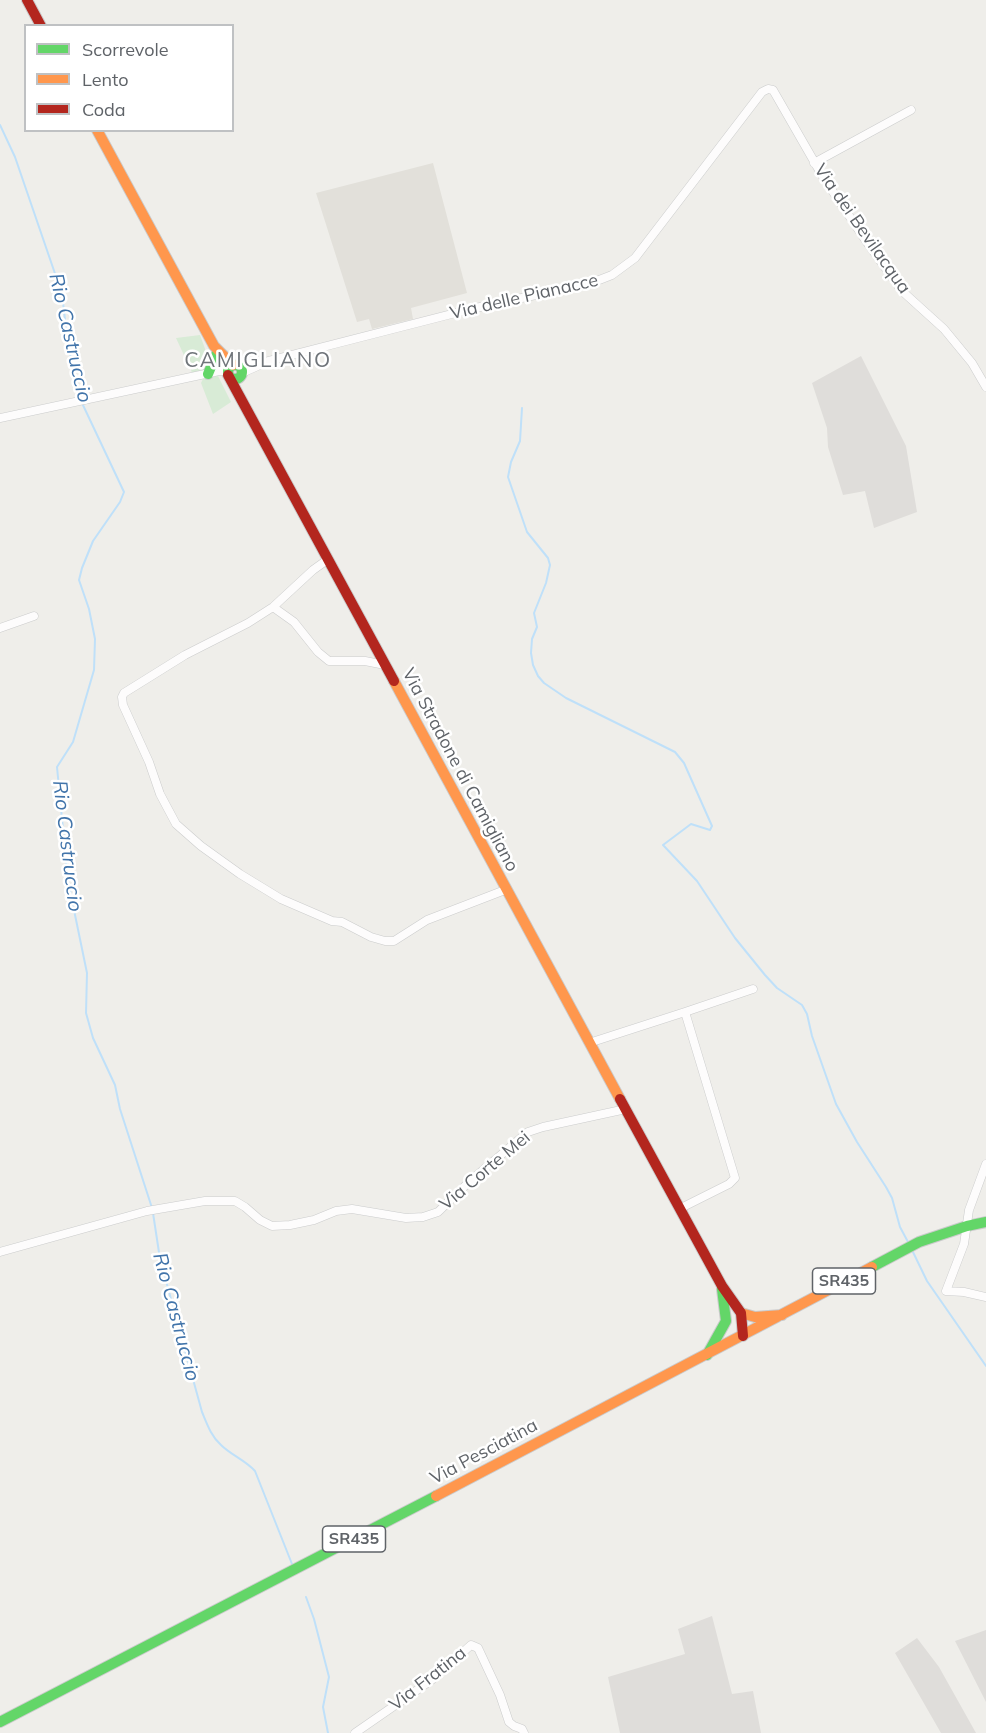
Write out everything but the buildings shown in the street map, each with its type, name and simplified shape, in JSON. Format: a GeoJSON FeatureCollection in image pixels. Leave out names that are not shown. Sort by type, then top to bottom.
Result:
{"type":"FeatureCollection","features":[{"type":"Feature","properties":{"kind":"street"},"geometry":{"type":"LineString","coordinates":[[27,0],[40,24]]}},
{"type":"Feature","properties":{"kind":"street","name":"Via delle Pianacce"},"geometry":{"type":"LineString","coordinates":[[0,418],[219,371],[234,371],[471,309],[594,282],[612,275],[635,258],[762,92],[768,89],[773,90]]}},
{"type":"Feature","properties":{"kind":"street","name":"Via dei Bevilacqua"},"geometry":{"type":"LineString","coordinates":[[773,90],[814,163],[866,241],[902,291],[944,329],[972,363],[986,387]]}},
{"type":"Feature","properties":{"kind":"street"},"geometry":{"type":"LineString","coordinates":[[814,163],[911,110]]}},
{"type":"Feature","properties":{"kind":"street"},"geometry":{"type":"LineString","coordinates":[[98,132],[215,350],[208,374]]}},
{"type":"Feature","properties":{"kind":"street","name":"Via Stradone di Camigliano"},"geometry":{"type":"LineString","coordinates":[[215,350],[234,371],[242,400],[327,560],[679,1209],[722,1286],[741,1313]]}},
{"type":"Feature","properties":{"kind":"street","name":"Via Stradone di Camigliano"},"geometry":{"type":"LineString","coordinates":[[327,560],[313,570],[273,608],[185,656],[124,693],[123,705],[149,762],[159,794],[176,824],[201,846],[240,874],[281,899],[332,921],[342,922],[371,938],[394,941],[427,920],[506,890]]}},
{"type":"Feature","properties":{"kind":"street","name":"Via Stradone di Camigliano"},"geometry":{"type":"LineString","coordinates":[[273,608],[294,622],[318,652],[329,661],[365,661],[385,665]]}},
{"type":"Feature","properties":{"kind":"street"},"geometry":{"type":"LineString","coordinates":[[0,628],[34,616]]}},
{"type":"Feature","properties":{"kind":"street"},"geometry":{"type":"LineString","coordinates":[[589,1043],[753,989]]}},
{"type":"Feature","properties":{"kind":"street"},"geometry":{"type":"LineString","coordinates":[[679,1209],[729,1184],[735,1178],[685,1012]]}},
{"type":"Feature","properties":{"kind":"street","name":"Via Corte Mei"},"geometry":{"type":"LineString","coordinates":[[0,1252],[147,1211],[205,1201],[235,1201],[272,1226],[314,1220],[336,1211],[352,1209],[406,1218],[423,1217],[438,1212],[469,1182],[528,1132],[626,1109]]}},
{"type":"Feature","properties":{"kind":"street"},"geometry":{"type":"LineString","coordinates":[[986,1164],[969,1210],[963,1244],[946,1291],[986,1297]]}},
{"type":"Feature","properties":{"kind":"street","name":"Via Pesciatina"},"geometry":{"type":"LineString","coordinates":[[0,1722],[707,1355],[910,1246],[934,1236],[986,1222]]}},
{"type":"Feature","properties":{"kind":"street","name":"Via Stradone di Camigliano"},"geometry":{"type":"LineString","coordinates":[[722,1286],[726,1321]]}},
{"type":"Feature","properties":{"kind":"street"},"geometry":{"type":"LineString","coordinates":[[743,1336],[741,1313],[755,1317],[782,1315]]}},
{"type":"Feature","properties":{"kind":"street"},"geometry":{"type":"LineString","coordinates":[[707,1355],[726,1321],[743,1336]]}},
{"type":"Feature","properties":{"kind":"street","name":"Via Fratina"},"geometry":{"type":"LineString","coordinates":[[355,1733],[433,1679],[471,1645],[478,1648],[500,1695],[509,1722],[522,1729],[524,1733]]}},
{"type":"Feature","properties":{"kind":"shaded area"},"geometry":{"type":"Polygon","coordinates":[[[433,163],[467,293],[411,308],[413,319],[372,329],[369,319],[357,322],[316,193],[433,163]]]}},
{"type":"Feature","properties":{"kind":"shaded area"},"geometry":{"type":"Polygon","coordinates":[[[861,356],[906,446],[917,512],[874,528],[865,491],[843,495],[828,447],[827,428],[812,383],[861,356]]]}},
{"type":"Feature","properties":{"kind":"shaded area"},"geometry":{"type":"Polygon","coordinates":[[[712,1616],[732,1694],[753,1691],[761,1733],[620,1733],[608,1677],[685,1654],[678,1629],[712,1616]]]}},
{"type":"Feature","properties":{"kind":"shaded area"},"geometry":{"type":"Polygon","coordinates":[[[986,1630],[986,1702],[955,1641],[986,1630]]]}},
{"type":"Feature","properties":{"kind":"shaded area"},"geometry":{"type":"Polygon","coordinates":[[[917,1638],[939,1667],[976,1733],[941,1733],[895,1653],[917,1638]]]}},
{"type":"Feature","properties":{"kind":"green space"},"geometry":{"type":"Polygon","coordinates":[[[200,335],[209,364],[201,371],[192,374],[190,364],[176,338],[200,335]]]}},
{"type":"Feature","properties":{"kind":"green space"},"geometry":{"type":"Polygon","coordinates":[[[218,376],[231,402],[213,414],[201,383],[203,379],[218,376]]]}},
{"type":"Feature","properties":{"kind":"waterway","name":"Rio Castruccio"},"geometry":{"type":"LineString","coordinates":[[0,125],[15,157],[62,294],[68,345],[80,397]]}},
{"type":"Feature","properties":{"kind":"waterway","name":"Rio Castruccio"},"geometry":{"type":"LineString","coordinates":[[82,403],[124,492],[120,502],[93,541],[79,580],[89,609],[95,639],[94,670],[73,742],[57,767],[68,881],[87,973],[86,1013],[93,1038],[115,1085],[120,1109],[152,1208]]}},
{"type":"Feature","properties":{"kind":"waterway"},"geometry":{"type":"LineString","coordinates":[[522,408],[520,441],[511,462],[508,477],[527,532],[548,558],[550,565],[546,583],[534,613],[537,627],[532,639],[531,653],[538,676],[566,698],[675,752],[684,763],[712,826],[710,830],[691,824],[663,845],[697,881],[735,938],[765,975],[777,988],[802,1005],[807,1014],[812,1036],[836,1104],[892,1198],[900,1227],[908,1242]]}},
{"type":"Feature","properties":{"kind":"waterway","name":"Rio Castruccio"},"geometry":{"type":"LineString","coordinates":[[153,1213],[160,1259],[202,1412],[210,1430],[225,1449],[255,1471],[292,1564]]}},
{"type":"Feature","properties":{"kind":"waterway"},"geometry":{"type":"LineString","coordinates":[[912,1250],[927,1281],[986,1366]]}},
{"type":"Feature","properties":{"kind":"waterway","name":"Rio Castruccio"},"geometry":{"type":"LineString","coordinates":[[306,1597],[329,1677],[323,1707],[328,1733]]}},
{"type":"Feature","properties":{"kind":"traffic: fast"},"geometry":{"type":"LineString","coordinates":[[208,374],[216,355]]}},
{"type":"Feature","properties":{"kind":"traffic: fast"},"geometry":{"type":"LineString","coordinates":[[232,365],[238,365],[242,372],[238,379],[232,379],[228,375],[228,369],[232,365]]}},
{"type":"Feature","properties":{"kind":"traffic: fast"},"geometry":{"type":"LineString","coordinates":[[872,1267],[919,1242],[986,1222]]}},
{"type":"Feature","properties":{"kind":"traffic: fast"},"geometry":{"type":"LineString","coordinates":[[707,1355],[726,1321],[722,1289]]}},
{"type":"Feature","properties":{"kind":"traffic: fast"},"geometry":{"type":"LineString","coordinates":[[0,1722],[436,1496]]}},
{"type":"Feature","properties":{"kind":"traffic: slow"},"geometry":{"type":"LineString","coordinates":[[98,132],[214,346],[233,365]]}},
{"type":"Feature","properties":{"kind":"traffic: slow"},"geometry":{"type":"LineString","coordinates":[[394,681],[620,1099]]}},
{"type":"Feature","properties":{"kind":"traffic: slow"},"geometry":{"type":"LineString","coordinates":[[436,1496],[872,1267]]}},
{"type":"Feature","properties":{"kind":"traffic: slow"},"geometry":{"type":"LineString","coordinates":[[741,1313],[755,1317],[782,1315]]}},
{"type":"Feature","properties":{"kind":"traffic: jam"},"geometry":{"type":"LineString","coordinates":[[27,0],[40,24]]}},
{"type":"Feature","properties":{"kind":"traffic: jam"},"geometry":{"type":"LineString","coordinates":[[228,375],[394,681]]}},
{"type":"Feature","properties":{"kind":"traffic: jam"},"geometry":{"type":"LineString","coordinates":[[620,1099],[722,1286],[741,1313],[743,1336]]}},
{"type":"Feature","properties":{"kind":"district","name":"CAMIGLIANO"},"geometry":{"type":"Point","coordinates":[258,361]}}]}
